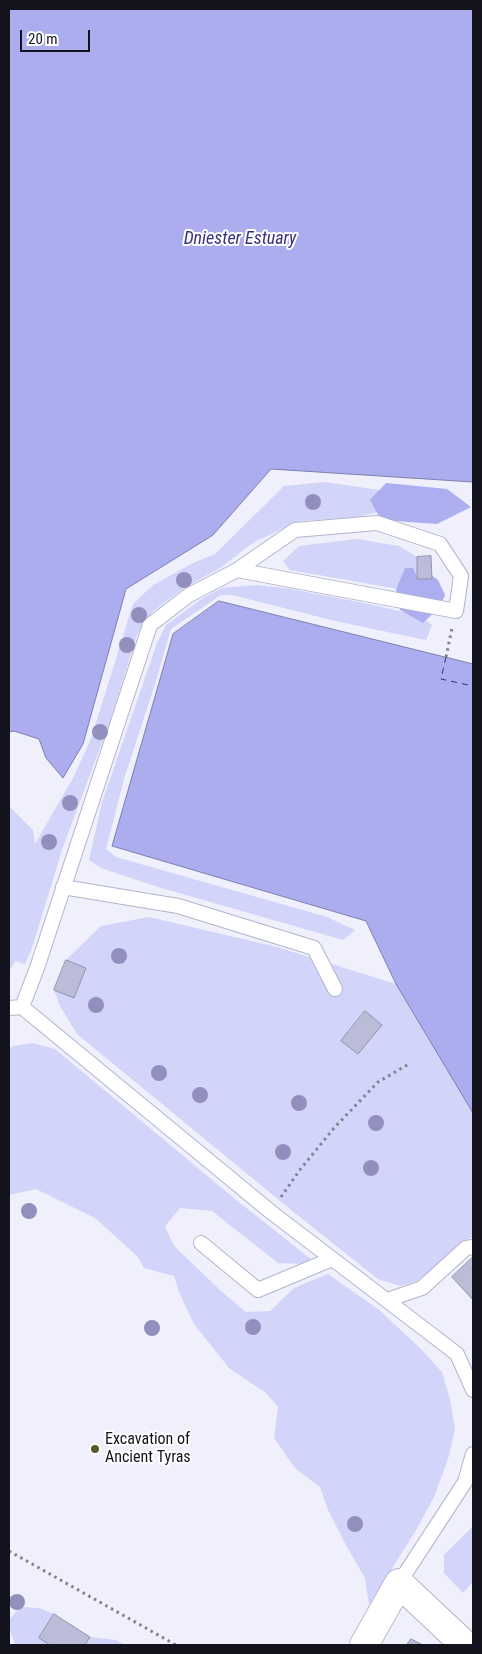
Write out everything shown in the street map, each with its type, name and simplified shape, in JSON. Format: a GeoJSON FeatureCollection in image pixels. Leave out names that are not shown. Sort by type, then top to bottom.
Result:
{"type":"FeatureCollection","features":[{"type":"Feature","properties":{"kind":"street"},"geometry":{"type":"LineString","coordinates":[[364,1645],[399,1583],[465,1645]]}},
{"type":"Feature","properties":{"kind":"lane"},"geometry":{"type":"LineString","coordinates":[[237,570],[456,611],[461,576],[440,544],[377,523],[295,530],[237,570],[189,595],[150,625],[63,887],[15,1008],[271,1212],[457,1354],[473,1390]]}},
{"type":"Feature","properties":{"kind":"lane"},"geometry":{"type":"LineString","coordinates":[[63,887],[178,906],[314,948],[335,989]]}},
{"type":"Feature","properties":{"kind":"lane"},"geometry":{"type":"LineString","coordinates":[[201,1243],[258,1290],[332,1259]]}},
{"type":"Feature","properties":{"kind":"lane"},"geometry":{"type":"LineString","coordinates":[[387,1300],[422,1288],[466,1248],[473,1247]]}},
{"type":"Feature","properties":{"kind":"lane"},"geometry":{"type":"LineString","coordinates":[[399,1583],[465,1482],[473,1454]]}},
{"type":"Feature","properties":{"kind":"path"},"geometry":{"type":"LineString","coordinates":[[446,657],[456,611]]}},
{"type":"Feature","properties":{"kind":"path"},"geometry":{"type":"LineString","coordinates":[[271,1212],[299,1171],[334,1128],[378,1082],[409,1064]]}},
{"type":"Feature","properties":{"kind":"path"},"geometry":{"type":"LineString","coordinates":[[9,1551],[176,1645]]}},
{"type":"Feature","properties":{"kind":"shaded area"},"geometry":{"type":"Polygon","coordinates":[[[325,482],[379,490],[382,511],[357,517],[299,521],[254,542],[220,568],[184,588],[152,612],[137,635],[109,724],[63,847],[32,948],[25,964],[15,961],[9,972],[9,806],[33,830],[35,844],[73,778],[91,739],[133,604],[153,585],[195,562],[215,554],[284,486],[325,482]]]}},
{"type":"Feature","properties":{"kind":"shaded area"},"geometry":{"type":"Polygon","coordinates":[[[386,483],[447,489],[471,507],[437,524],[381,520],[370,500],[386,483]]]}},
{"type":"Feature","properties":{"kind":"shaded area"},"geometry":{"type":"Polygon","coordinates":[[[357,539],[399,546],[417,557],[415,592],[290,570],[283,561],[299,546],[357,539]]]}},
{"type":"Feature","properties":{"kind":"shaded area"},"geometry":{"type":"Polygon","coordinates":[[[405,568],[413,568],[418,579],[431,579],[431,575],[438,580],[445,595],[440,607],[423,623],[400,610],[396,590],[405,568]]]}},
{"type":"Feature","properties":{"kind":"shaded area"},"geometry":{"type":"Polygon","coordinates":[[[255,585],[286,588],[369,604],[420,616],[432,625],[426,640],[335,621],[232,595],[221,595],[171,629],[124,779],[106,849],[116,857],[327,917],[355,930],[343,940],[158,887],[101,868],[89,860],[102,802],[157,643],[166,625],[203,598],[222,588],[255,585]]]}},
{"type":"Feature","properties":{"kind":"shaded area"},"geometry":{"type":"Polygon","coordinates":[[[149,917],[277,947],[396,984],[473,1113],[473,1237],[458,1244],[434,1268],[417,1281],[400,1286],[378,1279],[77,1034],[60,1006],[54,990],[66,960],[101,926],[149,917]]]}},
{"type":"Feature","properties":{"kind":"shaded area"},"geometry":{"type":"Polygon","coordinates":[[[32,1043],[55,1049],[235,1199],[312,1260],[306,1264],[278,1263],[212,1211],[180,1208],[165,1226],[174,1246],[246,1312],[270,1311],[294,1288],[328,1274],[378,1309],[418,1346],[442,1372],[450,1399],[455,1429],[448,1459],[434,1497],[415,1532],[369,1605],[365,1578],[328,1510],[320,1487],[295,1468],[274,1438],[278,1407],[266,1393],[229,1368],[194,1324],[179,1292],[174,1276],[144,1268],[138,1257],[95,1218],[36,1189],[9,1195],[9,1049],[14,1046],[32,1043]]]}},
{"type":"Feature","properties":{"kind":"shaded area"},"geometry":{"type":"Polygon","coordinates":[[[473,1526],[473,1582],[463,1593],[444,1573],[444,1555],[473,1526]]]}},
{"type":"Feature","properties":{"kind":"shaded area"},"geometry":{"type":"Polygon","coordinates":[[[20,1607],[39,1608],[54,1614],[39,1638],[50,1645],[15,1645],[9,1627],[9,1620],[20,1607]]]}},
{"type":"Feature","properties":{"kind":"shaded area"},"geometry":{"type":"Polygon","coordinates":[[[90,1637],[116,1640],[125,1645],[85,1645],[90,1637]]]}},
{"type":"Feature","properties":{"kind":"water","name":"Dniester Estuary"},"geometry":{"type":"Polygon","coordinates":[[[9,9],[473,9],[473,482],[271,469],[213,535],[126,589],[83,744],[63,778],[46,758],[39,739],[14,731],[9,732],[9,9]]]}},
{"type":"Feature","properties":{"kind":"water"},"geometry":{"type":"Polygon","coordinates":[[[219,601],[473,664],[473,1113],[396,984],[366,921],[112,846],[173,634],[219,601]]]}},
{"type":"Feature","properties":{"kind":"building"},"geometry":{"type":"Polygon","coordinates":[[[431,556],[432,579],[417,579],[417,557],[431,556]]]}},
{"type":"Feature","properties":{"kind":"building"},"geometry":{"type":"Polygon","coordinates":[[[66,960],[86,968],[74,998],[54,990],[66,960]]]}},
{"type":"Feature","properties":{"kind":"building"},"geometry":{"type":"Polygon","coordinates":[[[365,1011],[382,1025],[358,1054],[341,1041],[365,1011]]]}},
{"type":"Feature","properties":{"kind":"building"},"geometry":{"type":"Polygon","coordinates":[[[473,1257],[473,1300],[452,1277],[473,1257]]]}},
{"type":"Feature","properties":{"kind":"building"},"geometry":{"type":"Polygon","coordinates":[[[54,1614],[90,1637],[85,1645],[50,1645],[39,1638],[54,1614]]]}},
{"type":"Feature","properties":{"kind":"building"},"geometry":{"type":"Polygon","coordinates":[[[411,1639],[423,1645],[407,1645],[411,1639]]]}},
{"type":"Feature","properties":{"kind":"ferry route"},"geometry":{"type":"LineString","coordinates":[[446,657],[441,679],[473,686]]}},
{"type":"Feature","properties":{"kind":"place","name":"Excavation of Ancient Tyras"},"geometry":{"type":"Point","coordinates":[95,1449]}}]}
